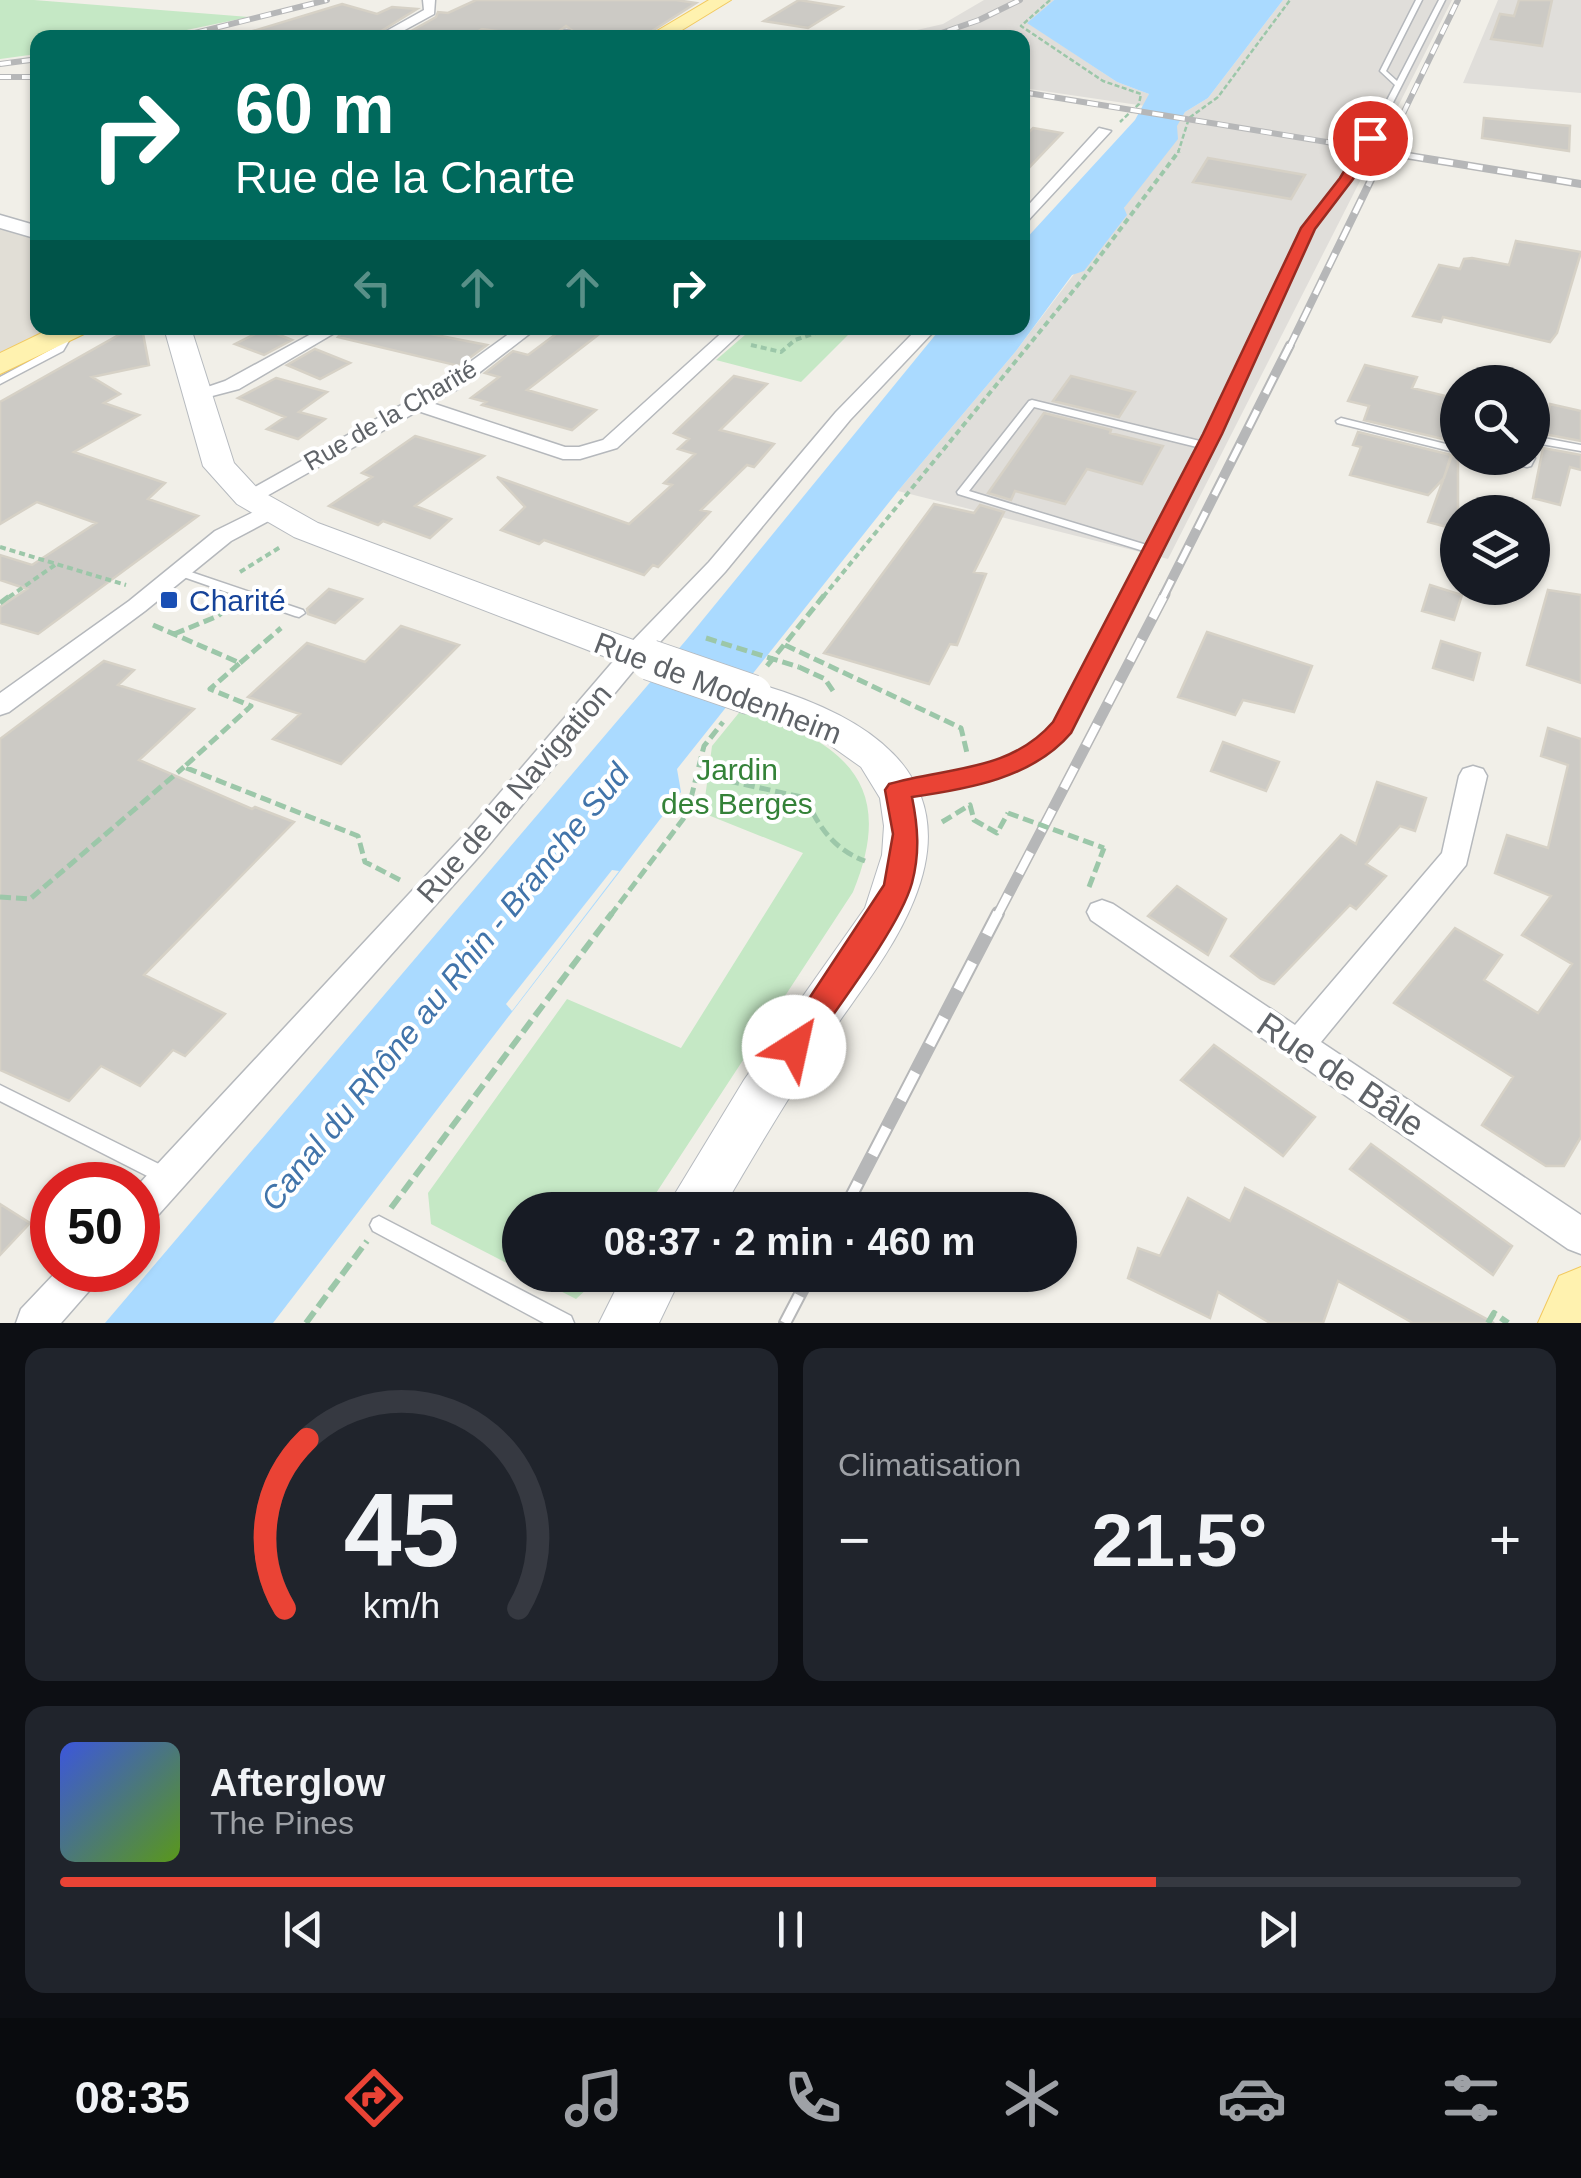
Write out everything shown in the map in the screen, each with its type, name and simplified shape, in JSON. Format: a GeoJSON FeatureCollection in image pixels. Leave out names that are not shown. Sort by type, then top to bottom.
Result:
{"type":"FeatureCollection","features":[{"type":"Feature","properties":{"kind":"main road"},"geometry":{"type":"LineString","coordinates":[[668,30],[722,0]]}},
{"type":"Feature","properties":{"kind":"main road"},"geometry":{"type":"LineString","coordinates":[[0,365],[64,335]]}},
{"type":"Feature","properties":{"kind":"main road","name":"Rue de Modenheim"},"geometry":{"type":"LineString","coordinates":[[178,335],[219,466],[259,504],[507,609],[649,647],[746,695],[811,716],[851,737],[878,759],[898,790],[906,834],[898,885],[888,906],[703,1192]]}},
{"type":"Feature","properties":{"kind":"main road"},"geometry":{"type":"LineString","coordinates":[[628,1323],[645,1292]]}},
{"type":"Feature","properties":{"kind":"main road"},"geometry":{"type":"LineString","coordinates":[[1569,1323],[1581,1298]]}},
{"type":"Feature","properties":{"kind":"street"},"geometry":{"type":"LineString","coordinates":[[395,30],[430,12],[428,0]]}},
{"type":"Feature","properties":{"kind":"street"},"geometry":{"type":"LineString","coordinates":[[1030,202],[1104,131]]}},
{"type":"Feature","properties":{"kind":"street"},"geometry":{"type":"LineString","coordinates":[[0,222],[30,231]]}},
{"type":"Feature","properties":{"kind":"street"},"geometry":{"type":"LineString","coordinates":[[198,394],[232,385],[321,335]]}},
{"type":"Feature","properties":{"kind":"street","name":"Rue de la Charité"},"geometry":{"type":"LineString","coordinates":[[0,706],[153,594],[259,504],[414,404],[451,385],[519,335]]}},
{"type":"Feature","properties":{"kind":"street"},"geometry":{"type":"LineString","coordinates":[[414,404],[562,453],[598,449],[610,444],[737,335]]}},
{"type":"Feature","properties":{"kind":"street","name":"Rue de la Navigation"},"geometry":{"type":"LineString","coordinates":[[160,1187],[649,647],[844,416],[921,335]]}},
{"type":"Feature","properties":{"kind":"street"},"geometry":{"type":"LineString","coordinates":[[1298,1045],[1456,857],[1473,776]]}},
{"type":"Feature","properties":{"kind":"street","name":"Rue de Bâle"},"geometry":{"type":"LineString","coordinates":[[1095,900],[1298,1045],[1581,1236]]}},
{"type":"Feature","properties":{"kind":"street"},"geometry":{"type":"LineString","coordinates":[[35,1323],[63,1292]]}},
{"type":"Feature","properties":{"kind":"lane"},"geometry":{"type":"LineString","coordinates":[[1396,83],[1383,71],[1420,0]]}},
{"type":"Feature","properties":{"kind":"lane"},"geometry":{"type":"LineString","coordinates":[[898,790],[961,781],[1030,757],[1062,727],[1207,446],[1308,228],[1346,179],[1442,0]]}},
{"type":"Feature","properties":{"kind":"lane"},"geometry":{"type":"LineString","coordinates":[[0,382],[60,349],[72,335]]}},
{"type":"Feature","properties":{"kind":"lane"},"geometry":{"type":"LineString","coordinates":[[1154,551],[962,492],[1032,403],[1207,446]]}},
{"type":"Feature","properties":{"kind":"lane"},"geometry":{"type":"LineString","coordinates":[[1340,421],[1440,446]]}},
{"type":"Feature","properties":{"kind":"lane"},"geometry":{"type":"LineString","coordinates":[[1550,442],[1581,448]]}},
{"type":"Feature","properties":{"kind":"lane"},"geometry":{"type":"LineString","coordinates":[[179,572],[299,613]]}},
{"type":"Feature","properties":{"kind":"lane"},"geometry":{"type":"LineString","coordinates":[[0,1093],[168,1178]]}},
{"type":"Feature","properties":{"kind":"lane"},"geometry":{"type":"LineString","coordinates":[[379,1225],[564,1323]]}},
{"type":"Feature","properties":{"kind":"path"},"geometry":{"type":"LineString","coordinates":[[1027,30],[1021,26],[1050,0]]}},
{"type":"Feature","properties":{"kind":"path"},"geometry":{"type":"LineString","coordinates":[[306,1323],[687,814],[704,746],[1082,280],[1180,152],[1189,118],[1218,97],[1290,0]]}},
{"type":"Feature","properties":{"kind":"path"},"geometry":{"type":"LineString","coordinates":[[1030,32],[1090,74],[1141,94],[1139,104],[1126,118],[1104,131]]}},
{"type":"Feature","properties":{"kind":"path"},"geometry":{"type":"LineString","coordinates":[[737,335],[781,352],[794,340],[809,335]]}},
{"type":"Feature","properties":{"kind":"path"},"geometry":{"type":"LineString","coordinates":[[222,586],[293,539]]}},
{"type":"Feature","properties":{"kind":"path"},"geometry":{"type":"LineString","coordinates":[[0,547],[153,594]]}},
{"type":"Feature","properties":{"kind":"path"},"geometry":{"type":"LineString","coordinates":[[0,603],[56,564]]}},
{"type":"Feature","properties":{"kind":"path"},"geometry":{"type":"LineString","coordinates":[[174,634],[218,616],[245,594]]}},
{"type":"Feature","properties":{"kind":"path"},"geometry":{"type":"LineString","coordinates":[[127,613],[240,663]]}},
{"type":"Feature","properties":{"kind":"path"},"geometry":{"type":"LineString","coordinates":[[0,897],[30,899],[252,706],[210,689],[299,613]]}},
{"type":"Feature","properties":{"kind":"path"},"geometry":{"type":"LineString","coordinates":[[785,645],[961,728],[967,753]]}},
{"type":"Feature","properties":{"kind":"path"},"geometry":{"type":"LineString","coordinates":[[649,647],[799,667],[828,684]]}},
{"type":"Feature","properties":{"kind":"path"},"geometry":{"type":"LineString","coordinates":[[184,767],[358,836],[364,862],[428,894]]}},
{"type":"Feature","properties":{"kind":"path"},"geometry":{"type":"LineString","coordinates":[[697,774],[806,798],[832,842],[844,852],[870,862]]}},
{"type":"Feature","properties":{"kind":"path"},"geometry":{"type":"LineString","coordinates":[[970,805],[974,820],[997,833],[1008,813],[1104,848],[1095,900]]}},
{"type":"Feature","properties":{"kind":"path"},"geometry":{"type":"LineString","coordinates":[[1488,1323],[1494,1313],[1508,1323]]}},
{"type":"Feature","properties":{"kind":"shaded area"},"geometry":{"type":"Polygon","coordinates":[[[984,0],[1054,0],[1028,23],[1117,82],[1149,94],[1145,106],[1030,89],[1030,30],[917,30],[943,24],[984,0]]]}},
{"type":"Feature","properties":{"kind":"shaded area"},"geometry":{"type":"Polygon","coordinates":[[[1283,0],[1452,0],[1168,559],[898,491],[1030,335],[1124,208],[1185,112],[1208,98],[1283,0]]]}},
{"type":"Feature","properties":{"kind":"shaded area"},"geometry":{"type":"Polygon","coordinates":[[[1498,0],[1581,0],[1581,93],[1463,83],[1498,0]]]}},
{"type":"Feature","properties":{"kind":"shaded area"},"geometry":{"type":"Polygon","coordinates":[[[0,221],[30,231],[30,335],[60,335],[0,365],[0,221]]]}},
{"type":"Feature","properties":{"kind":"green space"},"geometry":{"type":"Polygon","coordinates":[[[0,0],[249,17],[187,30],[30,30],[30,55],[0,59],[0,0]]]}},
{"type":"Feature","properties":{"kind":"green space"},"geometry":{"type":"Polygon","coordinates":[[[745,335],[848,335],[801,382],[716,360],[745,335]]]}},
{"type":"Feature","properties":{"kind":"green space","name":"Jardin des Berges"},"geometry":{"type":"Polygon","coordinates":[[[742,709],[807,735],[832,751],[852,771],[864,793],[869,821],[865,853],[853,892],[657,1192],[502,1192],[502,1261],[431,1224],[428,1193],[567,999],[681,1048],[803,853],[703,813],[712,746],[742,709]]]}},
{"type":"Feature","properties":{"kind":"green space"},"geometry":{"type":"Polygon","coordinates":[[[562,1292],[584,1292],[576,1299],[562,1292]]]}},
{"type":"Feature","properties":{"kind":"water"},"geometry":{"type":"Polygon","coordinates":[[[1054,0],[1283,0],[1208,98],[1185,112],[1177,126],[1178,139],[1124,208],[1127,215],[1084,271],[1072,275],[1030,332],[1030,234],[1135,120],[1149,94],[1117,82],[1027,23],[1054,0]]]}},
{"type":"Feature","properties":{"kind":"water","name":"Canal du Rhône au Rhin - Branche Sud"},"geometry":{"type":"Polygon","coordinates":[[[935,335],[1028,335],[677,769],[681,792],[273,1323],[105,1323],[131,1292],[160,1292],[160,1258],[687,639],[935,335]]]}},
{"type":"Feature","properties":{"kind":"pier"},"geometry":{"type":"Polygon","coordinates":[[[612,870],[619,871],[512,1011],[506,1004],[612,870]]]}},
{"type":"Feature","properties":{"kind":"building"},"geometry":{"type":"Polygon","coordinates":[[[476,0],[696,3],[654,30],[571,30],[566,26],[560,30],[413,30],[438,12],[448,13],[476,0]]]}},
{"type":"Feature","properties":{"kind":"building"},"geometry":{"type":"Polygon","coordinates":[[[799,0],[842,7],[808,28],[764,21],[799,0]]]}},
{"type":"Feature","properties":{"kind":"building"},"geometry":{"type":"Polygon","coordinates":[[[1519,0],[1552,0],[1542,46],[1491,39],[1500,14],[1514,16],[1519,0]]]}},
{"type":"Feature","properties":{"kind":"building"},"geometry":{"type":"Polygon","coordinates":[[[342,4],[377,14],[392,7],[417,9],[383,30],[256,30],[342,4]]]}},
{"type":"Feature","properties":{"kind":"building"},"geometry":{"type":"Polygon","coordinates":[[[1484,118],[1570,126],[1569,151],[1482,138],[1484,118]]]}},
{"type":"Feature","properties":{"kind":"building"},"geometry":{"type":"Polygon","coordinates":[[[1033,128],[1062,133],[1030,167],[1033,128]]]}},
{"type":"Feature","properties":{"kind":"building"},"geometry":{"type":"Polygon","coordinates":[[[1208,158],[1305,175],[1291,199],[1193,182],[1208,158]]]}},
{"type":"Feature","properties":{"kind":"building"},"geometry":{"type":"Polygon","coordinates":[[[1516,241],[1581,252],[1557,333],[1550,342],[1443,317],[1441,322],[1413,316],[1439,265],[1460,269],[1464,259],[1472,258],[1509,265],[1516,241]]]}},
{"type":"Feature","properties":{"kind":"building"},"geometry":{"type":"Polygon","coordinates":[[[119,335],[143,335],[149,365],[92,377],[120,394],[104,403],[139,415],[74,452],[165,483],[148,499],[198,516],[38,634],[0,623],[0,607],[27,589],[0,580],[0,555],[32,565],[96,523],[37,502],[0,524],[0,402],[119,335]]]}},
{"type":"Feature","properties":{"kind":"building"},"geometry":{"type":"Polygon","coordinates":[[[253,335],[280,335],[292,340],[264,355],[235,344],[253,335]]]}},
{"type":"Feature","properties":{"kind":"building"},"geometry":{"type":"Polygon","coordinates":[[[436,335],[487,345],[459,366],[338,337],[436,335]]]}},
{"type":"Feature","properties":{"kind":"building"},"geometry":{"type":"Polygon","coordinates":[[[555,335],[598,335],[527,390],[596,410],[572,430],[482,405],[486,402],[471,398],[499,377],[485,373],[513,351],[528,355],[555,335]]]}},
{"type":"Feature","properties":{"kind":"building"},"geometry":{"type":"Polygon","coordinates":[[[315,349],[350,363],[320,379],[287,365],[315,349]]]}},
{"type":"Feature","properties":{"kind":"building"},"geometry":{"type":"Polygon","coordinates":[[[1365,365],[1417,377],[1412,388],[1440,395],[1440,438],[1364,420],[1369,406],[1348,401],[1365,365]]]}},
{"type":"Feature","properties":{"kind":"building"},"geometry":{"type":"Polygon","coordinates":[[[734,376],[767,384],[720,430],[774,444],[754,467],[747,465],[701,510],[710,512],[658,567],[653,565],[644,575],[544,540],[539,544],[501,530],[525,507],[497,477],[629,524],[672,485],[664,483],[695,454],[678,449],[689,439],[674,433],[734,376]]]}},
{"type":"Feature","properties":{"kind":"building"},"geometry":{"type":"Polygon","coordinates":[[[1071,376],[1135,392],[1119,417],[1053,401],[1071,376]]]}},
{"type":"Feature","properties":{"kind":"building"},"geometry":{"type":"Polygon","coordinates":[[[276,378],[327,392],[299,412],[325,419],[298,439],[267,429],[285,417],[238,398],[276,378]]]}},
{"type":"Feature","properties":{"kind":"building"},"geometry":{"type":"Polygon","coordinates":[[[1550,404],[1581,411],[1581,441],[1550,435],[1550,404]]]}},
{"type":"Feature","properties":{"kind":"building"},"geometry":{"type":"Polygon","coordinates":[[[1044,413],[1163,446],[1142,484],[1087,469],[1065,504],[1015,491],[1011,500],[988,493],[1044,413]]]}},
{"type":"Feature","properties":{"kind":"building"},"geometry":{"type":"Polygon","coordinates":[[[1358,432],[1440,452],[1440,475],[1444,478],[1428,495],[1350,475],[1361,447],[1353,445],[1358,432]]]}},
{"type":"Feature","properties":{"kind":"building"},"geometry":{"type":"Polygon","coordinates":[[[415,436],[484,456],[415,506],[451,519],[430,538],[383,521],[378,525],[329,506],[372,477],[362,473],[415,436]]]}},
{"type":"Feature","properties":{"kind":"building"},"geometry":{"type":"Polygon","coordinates":[[[1550,449],[1581,455],[1581,470],[1570,467],[1560,505],[1550,502],[1550,495],[1534,495],[1538,475],[1550,475],[1550,449]]]}},
{"type":"Feature","properties":{"kind":"building"},"geometry":{"type":"Polygon","coordinates":[[[1445,475],[1458,475],[1458,495],[1440,495],[1440,525],[1428,522],[1445,475]]]}},
{"type":"Feature","properties":{"kind":"building"},"geometry":{"type":"Polygon","coordinates":[[[934,504],[974,513],[980,505],[1004,512],[974,572],[986,574],[957,645],[950,644],[929,684],[824,653],[934,504]]]}},
{"type":"Feature","properties":{"kind":"building"},"geometry":{"type":"Polygon","coordinates":[[[1430,585],[1440,588],[1440,605],[1459,605],[1454,620],[1422,611],[1430,585]]]}},
{"type":"Feature","properties":{"kind":"building"},"geometry":{"type":"Polygon","coordinates":[[[329,589],[362,599],[335,623],[308,614],[307,609],[329,589]]]}},
{"type":"Feature","properties":{"kind":"building"},"geometry":{"type":"Polygon","coordinates":[[[1550,590],[1581,595],[1581,683],[1527,665],[1544,605],[1550,605],[1550,590]]]}},
{"type":"Feature","properties":{"kind":"building"},"geometry":{"type":"Polygon","coordinates":[[[401,626],[459,645],[341,764],[273,739],[300,714],[248,697],[307,643],[365,662],[401,626]]]}},
{"type":"Feature","properties":{"kind":"building"},"geometry":{"type":"Polygon","coordinates":[[[1207,632],[1312,666],[1294,712],[1243,700],[1235,715],[1178,697],[1207,632]]]}},
{"type":"Feature","properties":{"kind":"building"},"geometry":{"type":"Polygon","coordinates":[[[1441,641],[1480,653],[1473,680],[1433,668],[1441,641]]]}},
{"type":"Feature","properties":{"kind":"building"},"geometry":{"type":"Polygon","coordinates":[[[104,661],[134,670],[118,685],[194,709],[139,760],[252,809],[294,822],[144,975],[225,1014],[185,1056],[173,1050],[140,1086],[101,1066],[69,1101],[0,1070],[0,739],[104,661]]]}},
{"type":"Feature","properties":{"kind":"building"},"geometry":{"type":"Polygon","coordinates":[[[1548,728],[1581,739],[1581,1137],[1564,1166],[1546,1166],[1482,1125],[1513,1077],[1394,1003],[1455,928],[1502,955],[1484,980],[1538,1013],[1572,964],[1522,935],[1551,896],[1495,873],[1507,835],[1548,848],[1568,765],[1541,756],[1548,728]]]}},
{"type":"Feature","properties":{"kind":"building"},"geometry":{"type":"Polygon","coordinates":[[[1223,742],[1279,762],[1266,791],[1211,771],[1223,742]]]}},
{"type":"Feature","properties":{"kind":"building"},"geometry":{"type":"Polygon","coordinates":[[[1377,782],[1426,798],[1415,831],[1400,826],[1366,864],[1386,876],[1356,909],[1350,905],[1274,984],[1261,979],[1231,956],[1341,835],[1356,844],[1377,782]]]}},
{"type":"Feature","properties":{"kind":"building"},"geometry":{"type":"Polygon","coordinates":[[[1177,886],[1226,919],[1208,955],[1148,916],[1177,886]]]}},
{"type":"Feature","properties":{"kind":"building"},"geometry":{"type":"Polygon","coordinates":[[[1214,1045],[1315,1117],[1283,1156],[1181,1080],[1214,1045]]]}},
{"type":"Feature","properties":{"kind":"building"},"geometry":{"type":"Polygon","coordinates":[[[1371,1144],[1512,1246],[1493,1275],[1350,1169],[1371,1144]]]}},
{"type":"Feature","properties":{"kind":"building"},"geometry":{"type":"Polygon","coordinates":[[[1245,1188],[1494,1323],[1413,1323],[1338,1281],[1323,1323],[1270,1323],[1218,1292],[1210,1318],[1128,1278],[1138,1248],[1160,1256],[1188,1198],[1230,1221],[1245,1188]]]}},
{"type":"Feature","properties":{"kind":"building"},"geometry":{"type":"Polygon","coordinates":[[[0,1204],[30,1223],[0,1255],[0,1204]]]}},
{"type":"Feature","properties":{"kind":"railway"},"geometry":{"type":"LineString","coordinates":[[207,30],[327,0]]}},
{"type":"Feature","properties":{"kind":"railway"},"geometry":{"type":"LineString","coordinates":[[950,30],[1020,0]]}},
{"type":"Feature","properties":{"kind":"railway"},"geometry":{"type":"LineString","coordinates":[[1385,151],[1458,0]]}},
{"type":"Feature","properties":{"kind":"railway"},"geometry":{"type":"LineString","coordinates":[[0,64],[30,60]]}},
{"type":"Feature","properties":{"kind":"railway"},"geometry":{"type":"LineString","coordinates":[[0,77],[30,77]]}},
{"type":"Feature","properties":{"kind":"railway"},"geometry":{"type":"LineString","coordinates":[[1030,93],[1385,151]]}},
{"type":"Feature","properties":{"kind":"railway"},"geometry":{"type":"LineString","coordinates":[[1379,151],[1385,152]]}},
{"type":"Feature","properties":{"kind":"railway"},"geometry":{"type":"LineString","coordinates":[[1385,151],[1394,153]]}},
{"type":"Feature","properties":{"kind":"railway"},"geometry":{"type":"LineString","coordinates":[[1289,348],[1385,152]]}},
{"type":"Feature","properties":{"kind":"railway"},"geometry":{"type":"LineString","coordinates":[[1385,152],[1581,184]]}},
{"type":"Feature","properties":{"kind":"railway"},"geometry":{"type":"LineString","coordinates":[[1163,597],[1290,345]]}},
{"type":"Feature","properties":{"kind":"railway"},"geometry":{"type":"LineString","coordinates":[[997,916],[1165,594]]}},
{"type":"Feature","properties":{"kind":"railway"},"geometry":{"type":"LineString","coordinates":[[853,1192],[998,913]]}},
{"type":"Feature","properties":{"kind":"railway"},"geometry":{"type":"LineString","coordinates":[[785,1323],[801,1292]]}},
{"type":"Feature","properties":{"kind":"place","name":"Charité"},"geometry":{"type":"Point","coordinates":[169,600]}},
{"type":"Feature","properties":{"kind":"route"},"geometry":{"type":"LineString","coordinates":[[794,1047],[852,963],[898,885],[906,834],[898,790],[961,781],[1030,757],[1062,727],[1212,434],[1308,228],[1346,179],[1370,138]]}}]}
